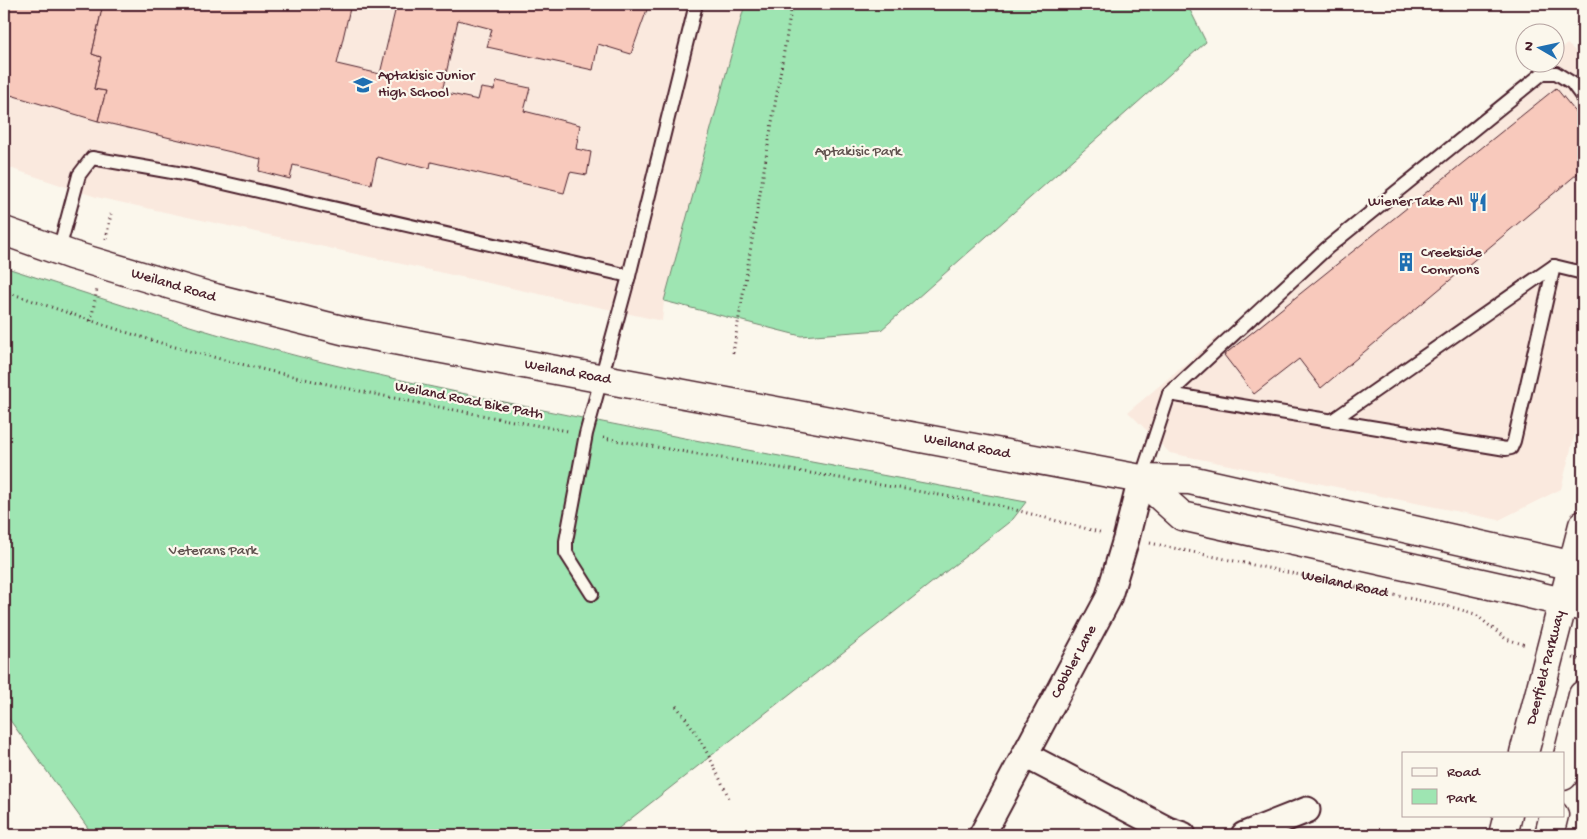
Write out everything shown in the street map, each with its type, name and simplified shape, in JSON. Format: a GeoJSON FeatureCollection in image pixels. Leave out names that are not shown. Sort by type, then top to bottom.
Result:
{"type":"FeatureCollection","features":[{"type":"Feature","properties":{"kind":"main road","name":"Weiland Road"},"geometry":{"type":"LineString","coordinates":[[4,231],[214,298],[346,332],[1141,479],[1190,480],[1578,567]]}},
{"type":"Feature","properties":{"kind":"main road","name":"Weiland Road"},"geometry":{"type":"LineString","coordinates":[[1141,479],[1182,516],[1573,605]]}},
{"type":"Feature","properties":{"kind":"main road","name":"Deerfield Parkway"},"geometry":{"type":"LineString","coordinates":[[1524,752],[1573,605],[1583,525]]}},
{"type":"Feature","properties":{"kind":"main road"},"geometry":{"type":"LineString","coordinates":[[1564,772],[1583,695]]}},
{"type":"Feature","properties":{"kind":"main road"},"geometry":{"type":"LineString","coordinates":[[1503,835],[1508,816]]}},
{"type":"Feature","properties":{"kind":"main road"},"geometry":{"type":"LineString","coordinates":[[1549,835],[1554,816]]}},
{"type":"Feature","properties":{"kind":"street","name":"Cobbler Lane"},"geometry":{"type":"LineString","coordinates":[[982,835],[1108,599],[1141,479]]}},
{"type":"Feature","properties":{"kind":"street"},"geometry":{"type":"LineString","coordinates":[[1025,755],[1168,830],[1183,835]]}},
{"type":"Feature","properties":{"kind":"street"},"geometry":{"type":"LineString","coordinates":[[1244,835],[1307,810]]}},
{"type":"Feature","properties":{"kind":"lane"},"geometry":{"type":"LineString","coordinates":[[592,594],[566,553],[566,541],[586,434],[629,276],[696,4]]}},
{"type":"Feature","properties":{"kind":"lane"},"geometry":{"type":"LineString","coordinates":[[1141,479],[1169,394],[1327,248],[1542,73],[1556,72],[1572,83],[1583,98]]}},
{"type":"Feature","properties":{"kind":"lane"},"geometry":{"type":"LineString","coordinates":[[59,250],[79,175],[92,158],[189,175],[629,276]]}},
{"type":"Feature","properties":{"kind":"lane"},"geometry":{"type":"LineString","coordinates":[[1169,394],[1506,449],[1511,448],[1554,266]]}},
{"type":"Feature","properties":{"kind":"lane"},"geometry":{"type":"LineString","coordinates":[[1333,420],[1554,266],[1583,273]]}},
{"type":"Feature","properties":{"kind":"path"},"geometry":{"type":"LineString","coordinates":[[733,353],[792,4]]}},
{"type":"Feature","properties":{"kind":"path","name":"Weiland Road Bike Path"},"geometry":{"type":"LineString","coordinates":[[4,291],[204,355],[303,378],[495,418],[728,460],[939,494]]}},
{"type":"Feature","properties":{"kind":"path","name":"Weiland Road"},"geometry":{"type":"LineString","coordinates":[[939,494],[993,504],[1126,539],[1455,608],[1475,614],[1506,639]]}},
{"type":"Feature","properties":{"kind":"path"},"geometry":{"type":"LineString","coordinates":[[676,706],[691,724],[708,752],[730,800]]}},
{"type":"Feature","properties":{"kind":"shaded area","name":"Aptakisic Junior High School"},"geometry":{"type":"Polygon","coordinates":[[[4,4],[745,4],[664,301],[662,321],[96,197],[4,166],[4,4]]]}},
{"type":"Feature","properties":{"kind":"shaded area","name":"Creekside Commons"},"geometry":{"type":"Polygon","coordinates":[[[1567,44],[1583,57],[1583,401],[1561,489],[1499,520],[1170,453],[1128,412],[1534,72],[1564,72],[1564,47],[1567,44]]]}},
{"type":"Feature","properties":{"kind":"green space","name":"Aptakisic Park"},"geometry":{"type":"Polygon","coordinates":[[[745,4],[1187,4],[1206,42],[881,330],[801,336],[664,301],[745,4]]]}},
{"type":"Feature","properties":{"kind":"green space","name":"Veterans Park"},"geometry":{"type":"Polygon","coordinates":[[[4,267],[130,308],[300,357],[343,367],[598,421],[1026,502],[1013,519],[610,835],[93,835],[4,712],[4,267]]]}},
{"type":"Feature","properties":{"kind":"building"},"geometry":{"type":"Polygon","coordinates":[[[4,4],[103,4],[92,54],[101,57],[94,89],[106,91],[98,121],[4,93],[4,4]]]}},
{"type":"Feature","properties":{"kind":"building"},"geometry":{"type":"Polygon","coordinates":[[[103,4],[351,4],[337,64],[380,74],[396,7],[379,4],[649,4],[631,54],[598,44],[593,70],[487,47],[492,29],[458,20],[442,92],[478,100],[481,88],[494,90],[497,81],[530,88],[524,111],[580,125],[576,149],[591,152],[587,175],[570,172],[564,193],[431,162],[430,168],[408,163],[407,165],[377,157],[371,184],[293,165],[290,179],[259,171],[261,159],[98,121],[106,91],[94,89],[101,57],[92,54],[103,4]]]}},
{"type":"Feature","properties":{"kind":"building","name":"Creekside Commons"},"geometry":{"type":"Polygon","coordinates":[[[1556,88],[1583,121],[1583,169],[1321,388],[1299,359],[1254,394],[1224,355],[1556,88]]]}},
{"type":"Feature","properties":{"kind":"place","name":"Aptakisic Junior High School"},"geometry":{"type":"Point","coordinates":[363,85]}},
{"type":"Feature","properties":{"kind":"place","name":"Wiener Take All"},"geometry":{"type":"Point","coordinates":[1478,202]}},
{"type":"Feature","properties":{"kind":"place","name":"Creekside Commons"},"geometry":{"type":"Point","coordinates":[1406,262]}}]}
